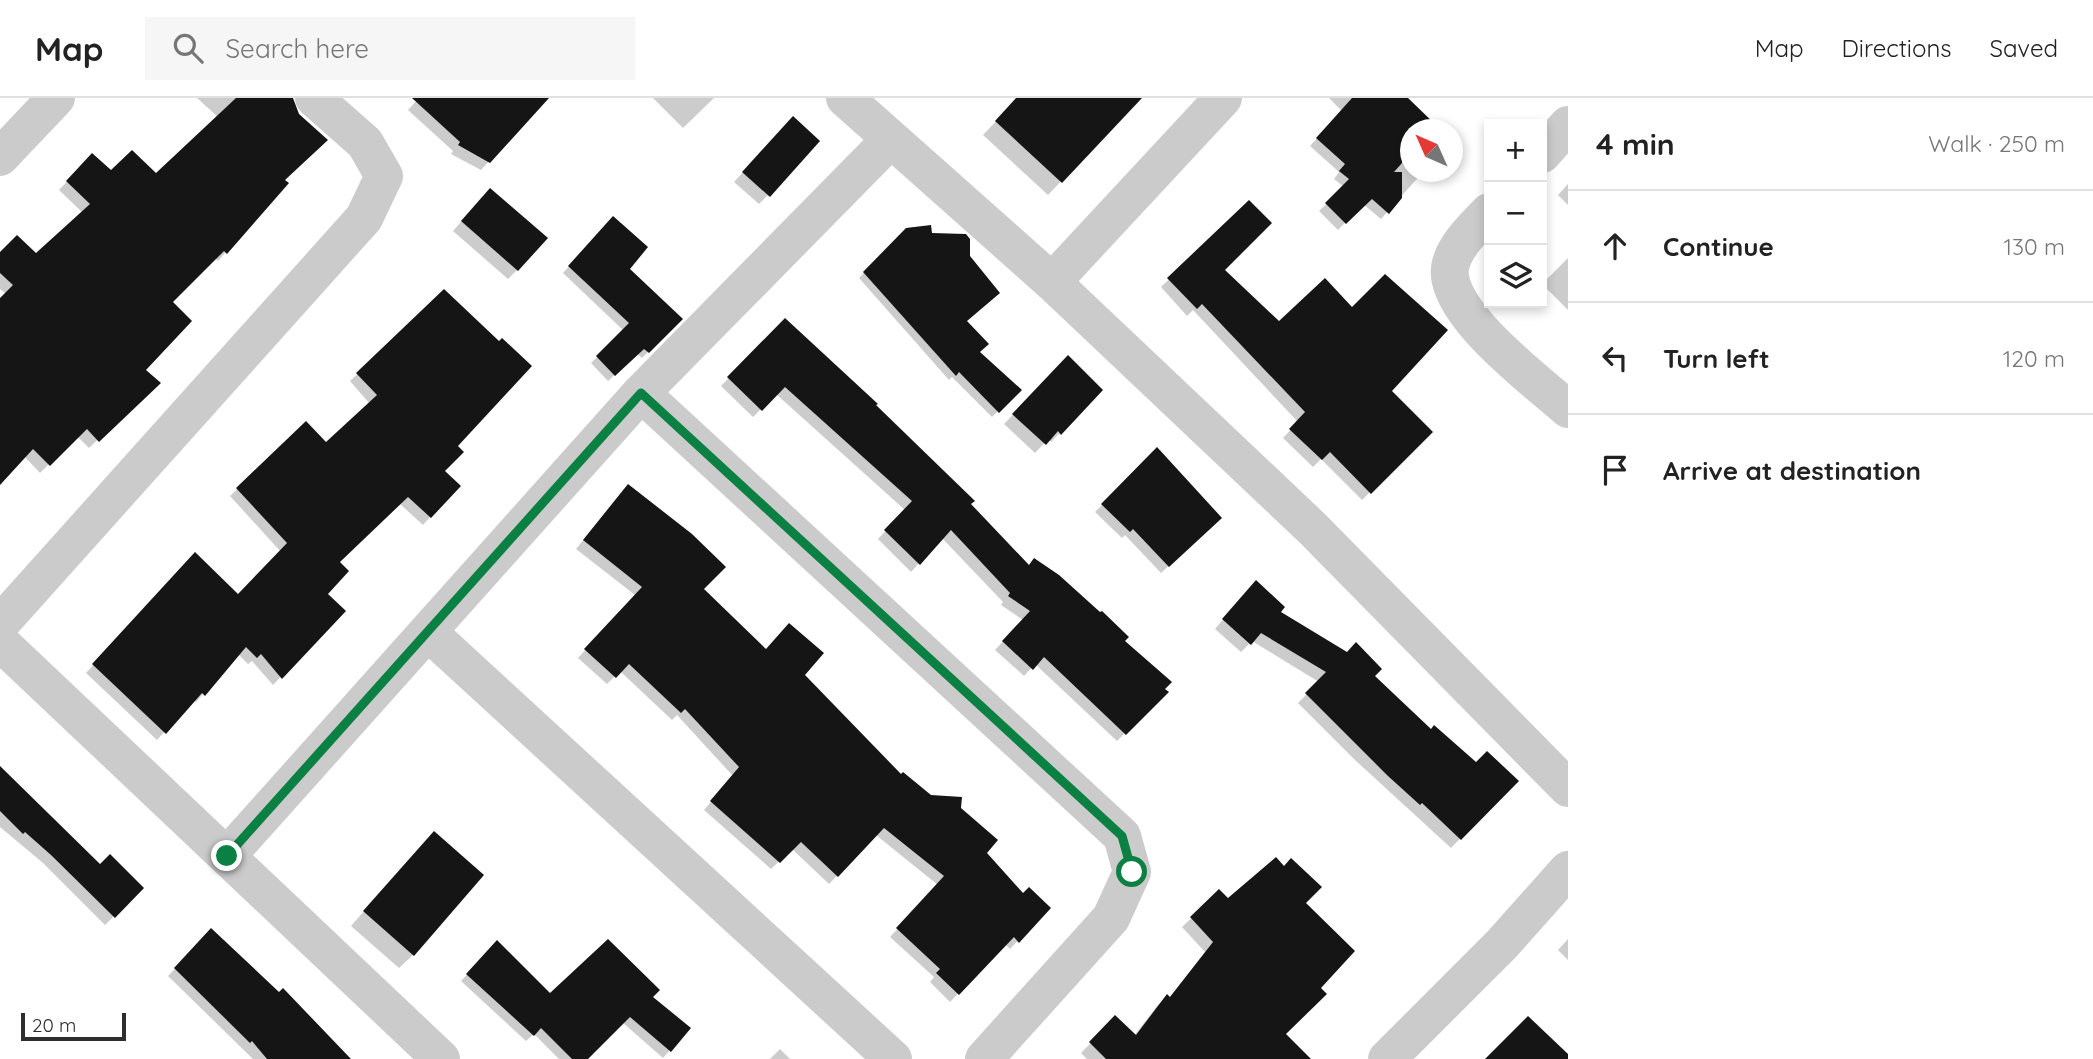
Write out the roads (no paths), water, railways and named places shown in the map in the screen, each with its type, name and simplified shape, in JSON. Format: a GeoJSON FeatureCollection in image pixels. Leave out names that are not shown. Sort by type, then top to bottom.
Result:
{"type":"FeatureCollection","features":[{"type":"Feature","properties":{"kind":"street"},"geometry":{"type":"LineString","coordinates":[[0,157],[56,98]]}},
{"type":"Feature","properties":{"kind":"street"},"geometry":{"type":"LineString","coordinates":[[0,624],[364,218],[384,176],[365,143],[314,98]]}},
{"type":"Feature","properties":{"kind":"street"},"geometry":{"type":"LineString","coordinates":[[845,98],[1052,282],[1312,528],[1568,788]]}},
{"type":"Feature","properties":{"kind":"street"},"geometry":{"type":"LineString","coordinates":[[1052,282],[1223,98]]}},
{"type":"Feature","properties":{"kind":"street"},"geometry":{"type":"LineString","coordinates":[[1547,148],[1568,125]]}},
{"type":"Feature","properties":{"kind":"street"},"geometry":{"type":"LineString","coordinates":[[227,856],[641,393],[890,140]]}},
{"type":"Feature","properties":{"kind":"street"},"geometry":{"type":"LineString","coordinates":[[1484,217],[1464,239],[1450,265],[1453,291],[1468,318],[1568,409]]}},
{"type":"Feature","properties":{"kind":"street"},"geometry":{"type":"LineString","coordinates":[[641,393],[1122,836],[1132,872],[1111,918],[984,1059]]}},
{"type":"Feature","properties":{"kind":"street"},"geometry":{"type":"LineString","coordinates":[[428,632],[893,1059]]}},
{"type":"Feature","properties":{"kind":"street"},"geometry":{"type":"LineString","coordinates":[[0,642],[441,1059]]}},
{"type":"Feature","properties":{"kind":"street"},"geometry":{"type":"LineString","coordinates":[[1387,1059],[1502,944],[1568,870]]}}]}
